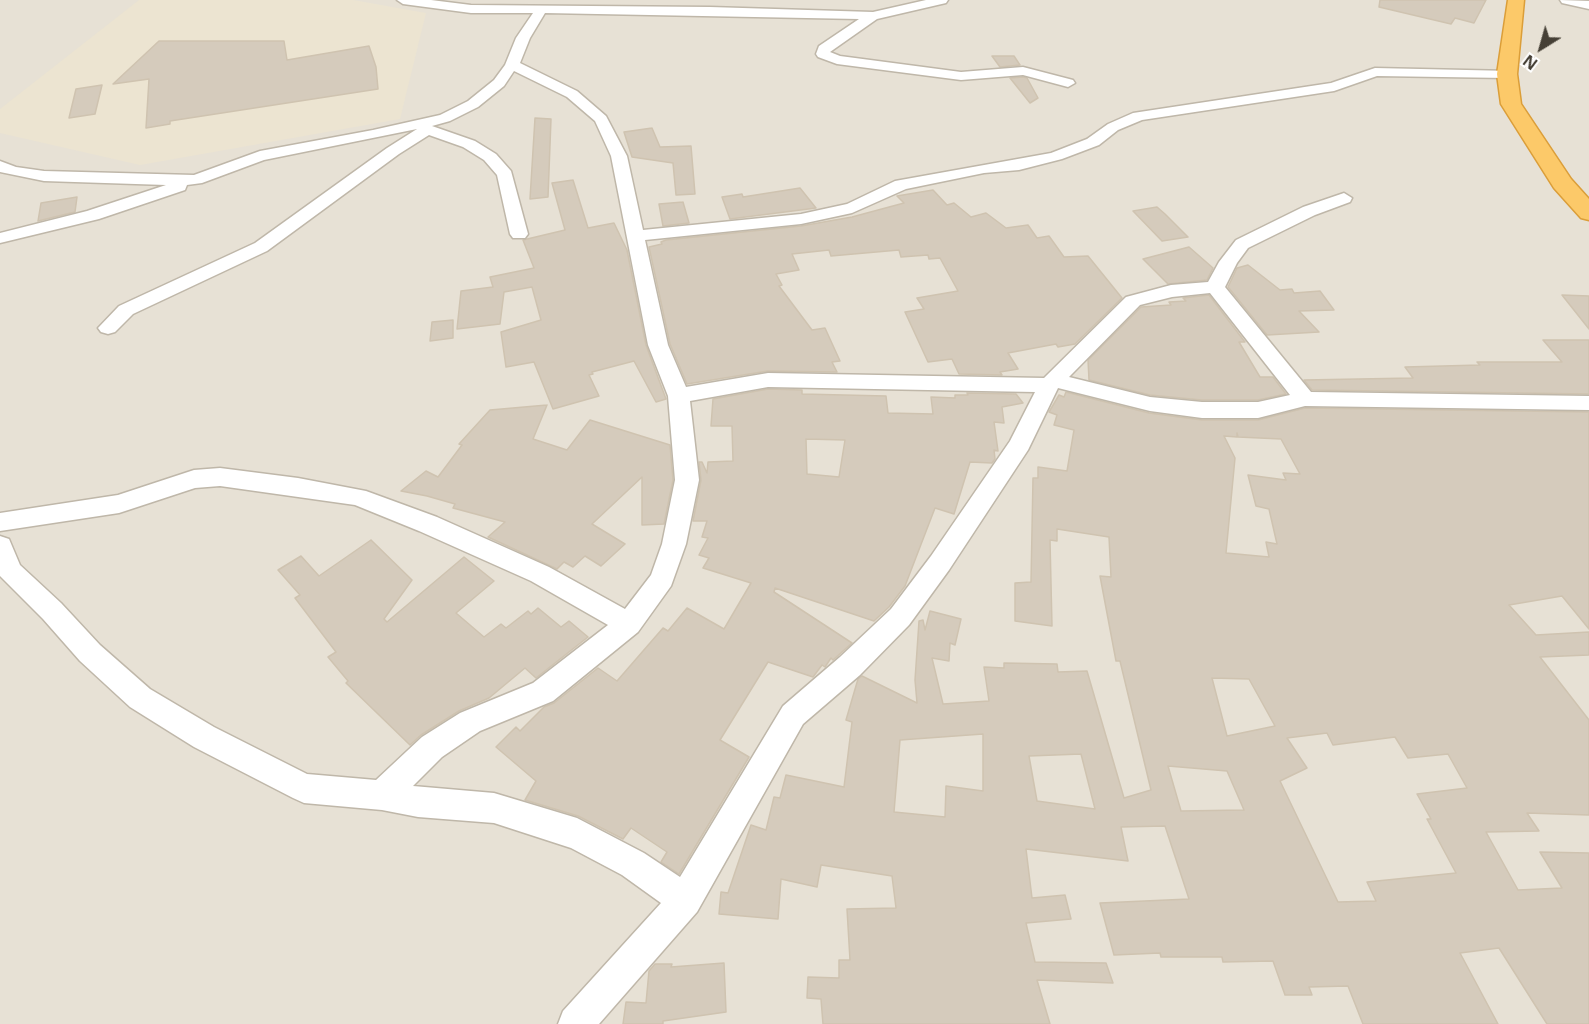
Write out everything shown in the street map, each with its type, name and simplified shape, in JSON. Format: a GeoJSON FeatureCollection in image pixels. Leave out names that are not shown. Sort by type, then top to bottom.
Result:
{"type":"FeatureCollection","features":[{"type":"Feature","properties":{"kind":"highway"},"geometry":{"type":"LineString","coordinates":[[1516,0],[1507,74],[1511,104],[1562,183],[1589,213]]}},
{"type":"Feature","properties":{"kind":"street"},"geometry":{"type":"LineString","coordinates":[[403,0],[471,9],[710,11],[873,16],[942,0]]}},
{"type":"Feature","properties":{"kind":"street"},"geometry":{"type":"LineString","coordinates":[[1566,0],[1589,5]]}},
{"type":"Feature","properties":{"kind":"street"},"geometry":{"type":"LineString","coordinates":[[108,328],[126,310],[261,247],[393,151],[445,118],[473,104],[499,83],[512,65],[523,38],[541,10]]}},
{"type":"Feature","properties":{"kind":"street"},"geometry":{"type":"LineString","coordinates":[[873,16],[824,49],[823,54],[837,60],[961,76],[1023,71],[1068,83]]}},
{"type":"Feature","properties":{"kind":"street"},"geometry":{"type":"LineString","coordinates":[[382,795],[432,747],[470,722],[543,693],[629,624],[662,579],[675,544],[687,480],[679,396],[658,345],[619,156],[601,119],[572,94],[512,65]]}},
{"type":"Feature","properties":{"kind":"street"},"geometry":{"type":"LineString","coordinates":[[634,237],[801,219],[852,208],[901,185],[984,168],[1019,165],[1056,156],[1093,142],[1113,127],[1138,116],[1334,87],[1375,72],[1507,74]]}},
{"type":"Feature","properties":{"kind":"street"},"geometry":{"type":"LineString","coordinates":[[0,238],[93,215],[260,156],[373,135],[445,118]]}},
{"type":"Feature","properties":{"kind":"street"},"geometry":{"type":"LineString","coordinates":[[428,129],[469,144],[490,157],[505,174],[519,234]]}},
{"type":"Feature","properties":{"kind":"street"},"geometry":{"type":"LineString","coordinates":[[0,166],[12,171],[54,176],[196,180]]}},
{"type":"Feature","properties":{"kind":"street"},"geometry":{"type":"LineString","coordinates":[[1215,287],[1228,262],[1242,244],[1309,211],[1344,198]]}},
{"type":"Feature","properties":{"kind":"street"},"geometry":{"type":"LineString","coordinates":[[576,1024],[685,900],[793,715],[850,666],[900,617],[1020,444],[1051,382],[1133,301],[1171,291],[1215,287]]}},
{"type":"Feature","properties":{"kind":"street"},"geometry":{"type":"LineString","coordinates":[[1215,287],[1305,399]]}},
{"type":"Feature","properties":{"kind":"street"},"geometry":{"type":"LineString","coordinates":[[679,396],[768,380],[1051,382],[1150,404],[1202,410],[1258,410],[1305,399],[1589,403]]}},
{"type":"Feature","properties":{"kind":"street"},"geometry":{"type":"LineString","coordinates":[[0,522],[119,504],[194,479],[220,477],[358,497],[408,516],[540,574],[629,624]]}},
{"type":"Feature","properties":{"kind":"street"},"geometry":{"type":"LineString","coordinates":[[0,546],[10,571],[52,611],[90,653],[140,698],[204,737],[304,788],[382,795],[418,802],[494,808],[577,834],[633,864],[685,900]]}},
{"type":"Feature","properties":{"kind":"shaded area"},"geometry":{"type":"Polygon","coordinates":[[[0,0],[1589,0],[1589,1024],[0,1024],[0,0]]]}},
{"type":"Feature","properties":{"kind":"shaded area"},"geometry":{"type":"Polygon","coordinates":[[[139,0],[353,0],[426,13],[400,119],[140,165],[0,133],[0,109],[139,0]]]}},
{"type":"Feature","properties":{"kind":"building"},"geometry":{"type":"Polygon","coordinates":[[[1380,0],[1486,0],[1474,23],[1455,18],[1451,24],[1379,7],[1380,0]]]}},
{"type":"Feature","properties":{"kind":"building"},"geometry":{"type":"Polygon","coordinates":[[[159,41],[284,41],[287,60],[369,46],[376,67],[378,89],[170,121],[170,124],[146,128],[149,79],[113,84],[159,41]]]}},
{"type":"Feature","properties":{"kind":"building"},"geometry":{"type":"Polygon","coordinates":[[[992,56],[1014,56],[1020,65],[1000,67],[992,56]]]}},
{"type":"Feature","properties":{"kind":"building"},"geometry":{"type":"Polygon","coordinates":[[[1010,78],[1027,78],[1038,98],[1030,103],[1010,78]]]}},
{"type":"Feature","properties":{"kind":"building"},"geometry":{"type":"Polygon","coordinates":[[[102,85],[95,114],[69,118],[76,89],[102,85]]]}},
{"type":"Feature","properties":{"kind":"building"},"geometry":{"type":"Polygon","coordinates":[[[535,118],[551,119],[548,197],[530,199],[535,118]]]}},
{"type":"Feature","properties":{"kind":"building"},"geometry":{"type":"Polygon","coordinates":[[[652,128],[660,147],[691,146],[695,194],[676,195],[673,163],[632,157],[624,132],[652,128]]]}},
{"type":"Feature","properties":{"kind":"building"},"geometry":{"type":"Polygon","coordinates":[[[573,180],[588,228],[614,223],[627,250],[646,345],[666,399],[656,402],[634,361],[592,372],[593,374],[589,375],[599,396],[553,409],[534,362],[506,367],[501,332],[541,320],[532,287],[504,292],[500,324],[457,329],[461,291],[493,287],[490,277],[534,268],[523,240],[565,230],[552,183],[573,180]]]}},
{"type":"Feature","properties":{"kind":"building"},"geometry":{"type":"Polygon","coordinates":[[[800,188],[816,208],[730,219],[722,197],[742,194],[743,197],[800,188]]]}},
{"type":"Feature","properties":{"kind":"building"},"geometry":{"type":"Polygon","coordinates":[[[933,190],[947,205],[954,203],[971,217],[986,213],[1006,228],[1028,225],[1037,238],[1049,236],[1064,257],[1088,256],[1122,298],[1075,344],[1058,347],[1056,344],[1008,353],[1018,369],[1000,372],[1002,375],[959,374],[952,359],[928,362],[905,312],[924,309],[917,298],[958,291],[940,258],[929,259],[928,255],[901,257],[899,250],[831,256],[829,250],[792,254],[799,270],[776,274],[782,285],[779,286],[812,330],[825,328],[840,361],[832,362],[837,372],[768,371],[687,384],[670,344],[649,247],[662,244],[661,242],[666,240],[801,226],[852,217],[904,203],[897,196],[933,190]]]}},
{"type":"Feature","properties":{"kind":"building"},"geometry":{"type":"Polygon","coordinates":[[[77,197],[75,212],[38,221],[41,203],[77,197]]]}},
{"type":"Feature","properties":{"kind":"building"},"geometry":{"type":"Polygon","coordinates":[[[683,202],[689,223],[663,226],[659,204],[683,202]]]}},
{"type":"Feature","properties":{"kind":"building"},"geometry":{"type":"Polygon","coordinates":[[[1157,207],[1188,237],[1162,241],[1133,211],[1157,207]]]}},
{"type":"Feature","properties":{"kind":"building"},"geometry":{"type":"Polygon","coordinates":[[[1189,247],[1213,268],[1207,280],[1168,284],[1143,259],[1189,247]]]}},
{"type":"Feature","properties":{"kind":"building"},"geometry":{"type":"Polygon","coordinates":[[[1248,265],[1280,290],[1292,289],[1294,293],[1320,291],[1334,310],[1299,311],[1319,332],[1267,335],[1228,287],[1237,268],[1248,265]]]}},
{"type":"Feature","properties":{"kind":"building"},"geometry":{"type":"Polygon","coordinates":[[[1209,295],[1245,342],[1239,342],[1260,377],[1273,377],[1286,394],[1258,400],[1202,400],[1150,395],[1089,380],[1088,360],[1141,307],[1171,305],[1169,302],[1186,301],[1183,298],[1209,295]]]}},
{"type":"Feature","properties":{"kind":"building"},"geometry":{"type":"Polygon","coordinates":[[[1562,295],[1589,296],[1589,329],[1562,295]]]}},
{"type":"Feature","properties":{"kind":"building"},"geometry":{"type":"Polygon","coordinates":[[[453,320],[453,338],[430,341],[432,322],[453,320]]]}},
{"type":"Feature","properties":{"kind":"building"},"geometry":{"type":"Polygon","coordinates":[[[1543,340],[1589,340],[1589,394],[1312,390],[1304,380],[1413,378],[1405,367],[1480,365],[1477,362],[1562,362],[1543,340]]]}},
{"type":"Feature","properties":{"kind":"building"},"geometry":{"type":"Polygon","coordinates":[[[768,389],[802,390],[802,394],[886,396],[888,413],[933,414],[931,397],[955,398],[955,395],[968,395],[967,393],[1016,394],[1023,403],[1002,407],[1004,423],[994,422],[998,451],[994,450],[995,459],[992,463],[970,462],[954,514],[935,508],[905,586],[889,607],[874,621],[775,588],[774,592],[852,643],[833,660],[831,658],[825,667],[822,665],[813,677],[768,662],[720,740],[749,757],[679,874],[661,862],[667,852],[631,828],[623,839],[578,816],[525,800],[536,781],[496,747],[516,727],[520,731],[544,707],[554,703],[598,668],[617,681],[663,628],[668,631],[687,608],[724,629],[751,583],[703,568],[709,558],[699,555],[708,538],[702,537],[707,521],[693,521],[701,480],[699,462],[702,462],[707,473],[708,462],[733,461],[732,426],[711,426],[713,399],[768,389]],[[806,439],[807,474],[839,477],[845,440],[806,439]]]}},
{"type":"Feature","properties":{"kind":"building"},"geometry":{"type":"Polygon","coordinates":[[[1066,392],[1149,413],[1202,420],[1258,420],[1305,408],[1589,412],[1589,629],[1562,596],[1509,605],[1536,635],[1589,632],[1589,655],[1540,657],[1589,720],[1589,815],[1527,813],[1539,831],[1486,832],[1518,890],[1562,888],[1540,852],[1589,853],[1589,1024],[1547,1024],[1499,948],[1460,953],[1498,1024],[1363,1024],[1348,986],[1309,987],[1312,995],[1285,995],[1273,961],[1223,962],[1222,957],[1161,957],[1160,953],[1114,955],[1100,903],[1189,899],[1165,826],[1121,827],[1128,861],[1026,849],[1032,898],[1065,895],[1071,919],[1026,923],[1035,962],[1106,963],[1113,983],[1037,980],[1050,1024],[823,1024],[821,999],[807,998],[808,977],[839,978],[839,960],[850,960],[847,909],[896,908],[892,876],[821,865],[817,887],[781,879],[778,919],[719,914],[721,892],[728,893],[751,825],[766,830],[774,797],[780,798],[786,775],[844,787],[852,722],[846,720],[858,679],[862,676],[917,703],[915,680],[919,621],[923,620],[925,630],[930,611],[961,619],[955,645],[950,643],[949,661],[932,658],[943,704],[989,701],[984,667],[1004,668],[1004,663],[1057,664],[1058,672],[1087,671],[1124,798],[1151,790],[1120,661],[1116,661],[1100,576],[1111,577],[1109,537],[1057,529],[1057,541],[1050,540],[1052,626],[1015,621],[1015,583],[1031,582],[1033,478],[1038,478],[1038,467],[1067,471],[1074,430],[1054,425],[1057,415],[1049,412],[1059,395],[1064,397],[1066,392]],[[1237,433],[1237,437],[1224,436],[1235,458],[1226,553],[1269,557],[1266,542],[1277,544],[1269,509],[1256,506],[1248,475],[1286,480],[1283,473],[1300,474],[1281,439],[1238,437],[1237,433]],[[1212,678],[1227,736],[1275,726],[1249,679],[1212,678]],[[1327,733],[1287,738],[1307,768],[1280,781],[1338,902],[1376,901],[1367,882],[1456,873],[1427,819],[1431,819],[1417,794],[1467,788],[1448,754],[1408,758],[1395,737],[1333,745],[1327,733]],[[983,734],[900,740],[894,812],[945,817],[946,786],[983,791],[983,734]],[[1081,754],[1029,756],[1037,801],[1095,809],[1081,754]],[[1168,766],[1181,811],[1244,810],[1227,771],[1168,766]]]}},
{"type":"Feature","properties":{"kind":"building"},"geometry":{"type":"Polygon","coordinates":[[[547,405],[533,439],[567,450],[590,420],[670,445],[673,480],[664,524],[642,525],[642,477],[592,524],[625,544],[601,566],[585,556],[573,567],[564,562],[557,569],[488,537],[505,522],[453,508],[455,504],[401,491],[426,471],[438,477],[462,445],[459,444],[490,410],[547,405]]]}},
{"type":"Feature","properties":{"kind":"building"},"geometry":{"type":"Polygon","coordinates":[[[371,540],[412,580],[384,619],[387,622],[464,557],[494,581],[456,613],[484,637],[501,624],[506,628],[528,611],[531,614],[538,608],[561,627],[569,621],[588,637],[536,678],[525,668],[489,698],[459,711],[421,735],[410,745],[346,683],[348,681],[328,657],[336,652],[295,598],[300,595],[278,570],[301,556],[319,576],[371,540]]]}},
{"type":"Feature","properties":{"kind":"building"},"geometry":{"type":"Polygon","coordinates":[[[724,963],[726,1012],[663,1021],[663,1024],[623,1024],[626,1002],[646,1003],[649,971],[655,964],[672,964],[671,967],[724,963]]]}}]}
